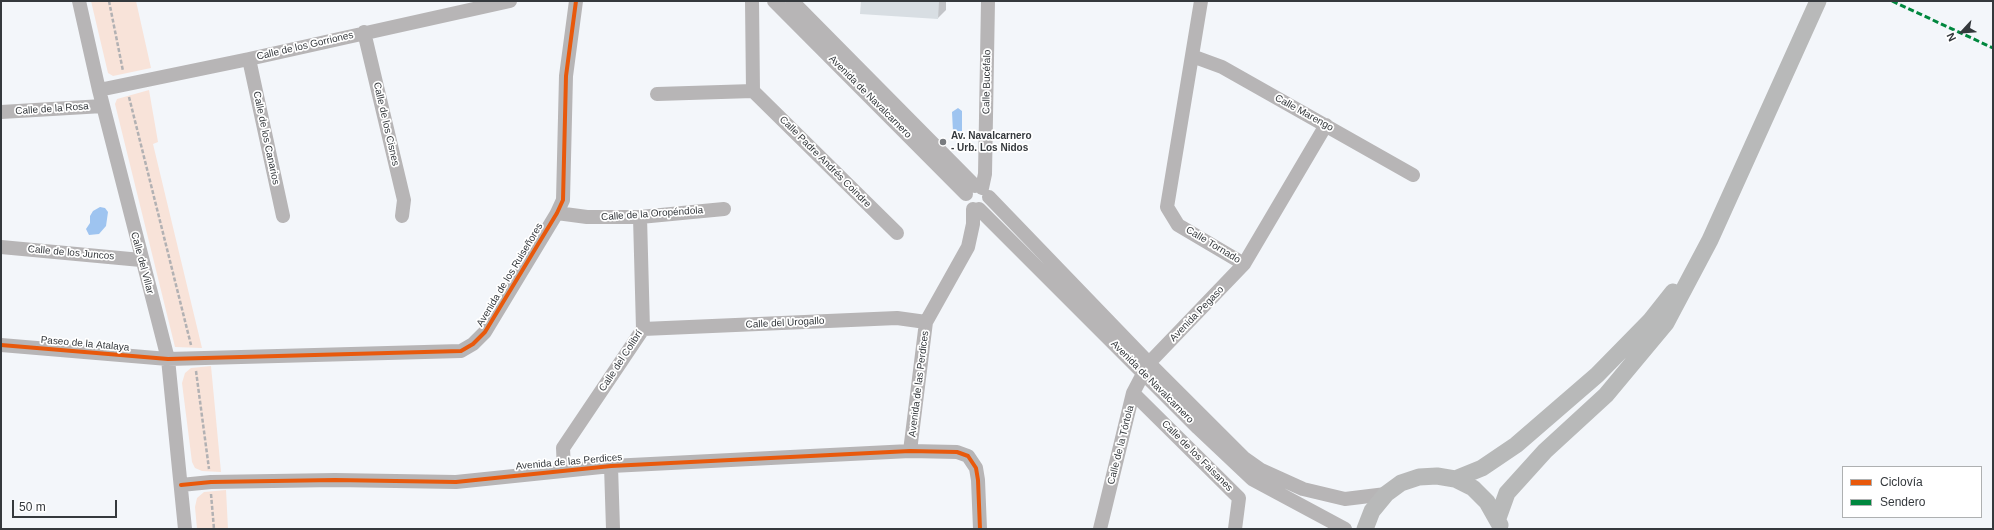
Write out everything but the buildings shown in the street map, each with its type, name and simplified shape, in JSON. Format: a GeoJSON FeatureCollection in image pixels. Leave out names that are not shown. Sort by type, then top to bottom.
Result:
{"type":"FeatureCollection","features":[{"type":"Feature","properties":{"kind":"main road"},"geometry":{"type":"LineString","coordinates":[[1499,524],[1507,493],[1545,451],[1606,395],[1666,322],[1710,240],[1818,1]]}},
{"type":"Feature","properties":{"kind":"main road"},"geometry":{"type":"LineString","coordinates":[[1455,480],[1482,468],[1516,444],[1597,375],[1650,321],[1697,263]]}},
{"type":"Feature","properties":{"kind":"main road"},"geometry":{"type":"LineString","coordinates":[[1365,529],[1372,511],[1386,494],[1401,483],[1419,477],[1437,476],[1455,480],[1473,488],[1487,502],[1499,524]]}},
{"type":"Feature","properties":{"kind":"street","name":"Calle del Villar"},"geometry":{"type":"LineString","coordinates":[[79,1],[99,90],[141,260],[168,359],[185,529]]}},
{"type":"Feature","properties":{"kind":"street","name":"Calle de los Gorriones"},"geometry":{"type":"LineString","coordinates":[[99,90],[249,59],[507,1]]}},
{"type":"Feature","properties":{"kind":"street","name":"Avenida de los Ruiseñores"},"geometry":{"type":"LineString","coordinates":[[168,359],[194,357],[461,351],[473,344],[485,332],[557,213],[563,200],[566,76],[576,1]]}},
{"type":"Feature","properties":{"kind":"street"},"geometry":{"type":"LineString","coordinates":[[656,94],[753,91],[752,1]]}},
{"type":"Feature","properties":{"kind":"street","name":"Avenida de Navalcarnero"},"geometry":{"type":"LineString","coordinates":[[774,1],[978,191]]}},
{"type":"Feature","properties":{"kind":"street","name":"Avenida de Navalcarnero"},"geometry":{"type":"LineString","coordinates":[[792,1],[978,191],[1146,368],[1198,428],[1252,479],[1345,529]]}},
{"type":"Feature","properties":{"kind":"street","name":"Calle Bucéfalo"},"geometry":{"type":"LineString","coordinates":[[978,191],[985,174],[988,1]]}},
{"type":"Feature","properties":{"kind":"street","name":"Calle Tornado"},"geometry":{"type":"LineString","coordinates":[[1201,1],[1167,207],[1178,225],[1244,264],[1326,125]]}},
{"type":"Feature","properties":{"kind":"street","name":"Calle de los Cisnes"},"geometry":{"type":"LineString","coordinates":[[364,32],[404,200],[402,216]]}},
{"type":"Feature","properties":{"kind":"street","name":"Calle Marengo"},"geometry":{"type":"LineString","coordinates":[[1192,56],[1222,67],[1413,175]]}},
{"type":"Feature","properties":{"kind":"street","name":"Calle de los Canarios"},"geometry":{"type":"LineString","coordinates":[[249,59],[283,216]]}},
{"type":"Feature","properties":{"kind":"street","name":"Calle Padre Andrés Coindre"},"geometry":{"type":"LineString","coordinates":[[753,91],[897,233]]}},
{"type":"Feature","properties":{"kind":"street","name":"Calle de la Rosa"},"geometry":{"type":"LineString","coordinates":[[1,112],[103,106]]}},
{"type":"Feature","properties":{"kind":"street"},"geometry":{"type":"LineString","coordinates":[[978,191],[986,205],[976,209],[968,205],[966,200],[978,191]]}},
{"type":"Feature","properties":{"kind":"street","name":"Calle de la Oropéndola"},"geometry":{"type":"LineString","coordinates":[[557,213],[587,218],[640,217],[724,209]]}},
{"type":"Feature","properties":{"kind":"street","name":"Avenida de Navalcarnero"},"geometry":{"type":"LineString","coordinates":[[976,209],[1244,458],[1261,470],[1303,489],[1346,499],[1386,494]]}},
{"type":"Feature","properties":{"kind":"street","name":"Avenida de las Perdices"},"geometry":{"type":"LineString","coordinates":[[910,451],[926,322],[968,247],[976,209]]}},
{"type":"Feature","properties":{"kind":"street","name":"Calle del Colibrí"},"geometry":{"type":"LineString","coordinates":[[564,470],[563,448],[643,329],[640,217]]}},
{"type":"Feature","properties":{"kind":"street","name":"Calle de los Juncos"},"geometry":{"type":"LineString","coordinates":[[1,247],[141,260]]}},
{"type":"Feature","properties":{"kind":"street","name":"Avenida Pegaso"},"geometry":{"type":"LineString","coordinates":[[1146,368],[1244,264]]}},
{"type":"Feature","properties":{"kind":"street","name":"Calle del Urogallo"},"geometry":{"type":"LineString","coordinates":[[643,329],[897,318],[926,322]]}},
{"type":"Feature","properties":{"kind":"street","name":"Paseo de la Atalaya"},"geometry":{"type":"LineString","coordinates":[[1,344],[168,359]]}},
{"type":"Feature","properties":{"kind":"street","name":"Calle de la Tórtola"},"geometry":{"type":"LineString","coordinates":[[1100,529],[1133,393],[1146,368]]}},
{"type":"Feature","properties":{"kind":"street","name":"Calle de los Faisanes"},"geometry":{"type":"LineString","coordinates":[[1133,393],[1239,498],[1235,529]]}},
{"type":"Feature","properties":{"kind":"street","name":"Avenida de las Perdices"},"geometry":{"type":"LineString","coordinates":[[181,485],[210,482],[335,480],[456,482],[610,466],[910,451],[957,452],[968,456],[976,468],[978,480],[980,529]]}},
{"type":"Feature","properties":{"kind":"street"},"geometry":{"type":"LineString","coordinates":[[610,466],[613,529]]}},
{"type":"Feature","properties":{"kind":"path"},"geometry":{"type":"LineString","coordinates":[[109,1],[126,84],[194,357],[210,482],[214,529]]}},
{"type":"Feature","properties":{"kind":"shaded area"},"geometry":{"type":"Polygon","coordinates":[[[91,1],[136,1],[151,68],[113,76],[108,73],[91,1]]]}},
{"type":"Feature","properties":{"kind":"shaded area"},"geometry":{"type":"Polygon","coordinates":[[[149,90],[158,142],[153,144],[202,348],[175,347],[115,104],[117,99],[149,90]]]}},
{"type":"Feature","properties":{"kind":"shaded area"},"geometry":{"type":"Polygon","coordinates":[[[211,366],[221,472],[202,471],[195,468],[192,462],[182,383],[185,373],[191,368],[211,366]]]}},
{"type":"Feature","properties":{"kind":"shaded area"},"geometry":{"type":"Polygon","coordinates":[[[226,490],[228,529],[197,529],[195,507],[197,498],[204,492],[226,490]]]}},
{"type":"Feature","properties":{"kind":"water"},"geometry":{"type":"Polygon","coordinates":[[[958,108],[962,111],[962,131],[953,132],[952,112],[958,108]]]}},
{"type":"Feature","properties":{"kind":"water"},"geometry":{"type":"Polygon","coordinates":[[[100,207],[105,208],[108,212],[106,226],[99,234],[89,235],[86,229],[90,223],[90,216],[93,211],[100,207]]]}},
{"type":"Feature","properties":{"kind":"marked path"},"geometry":{"type":"LineString","coordinates":[[1892,1],[1993,48]]}},
{"type":"Feature","properties":{"kind":"cycle path"},"geometry":{"type":"LineString","coordinates":[[1,345],[168,359],[461,351],[473,344],[485,332],[557,213],[563,200],[566,76],[576,1]]}},
{"type":"Feature","properties":{"kind":"cycle path"},"geometry":{"type":"LineString","coordinates":[[181,485],[211,482],[335,480],[456,482],[611,466],[910,451],[957,452],[968,456],[976,468],[978,480],[980,529]]}},
{"type":"Feature","properties":{"kind":"place","name":"Av. Navalcarnero - Urb. Los Nidos"},"geometry":{"type":"Point","coordinates":[943,142]}}]}
